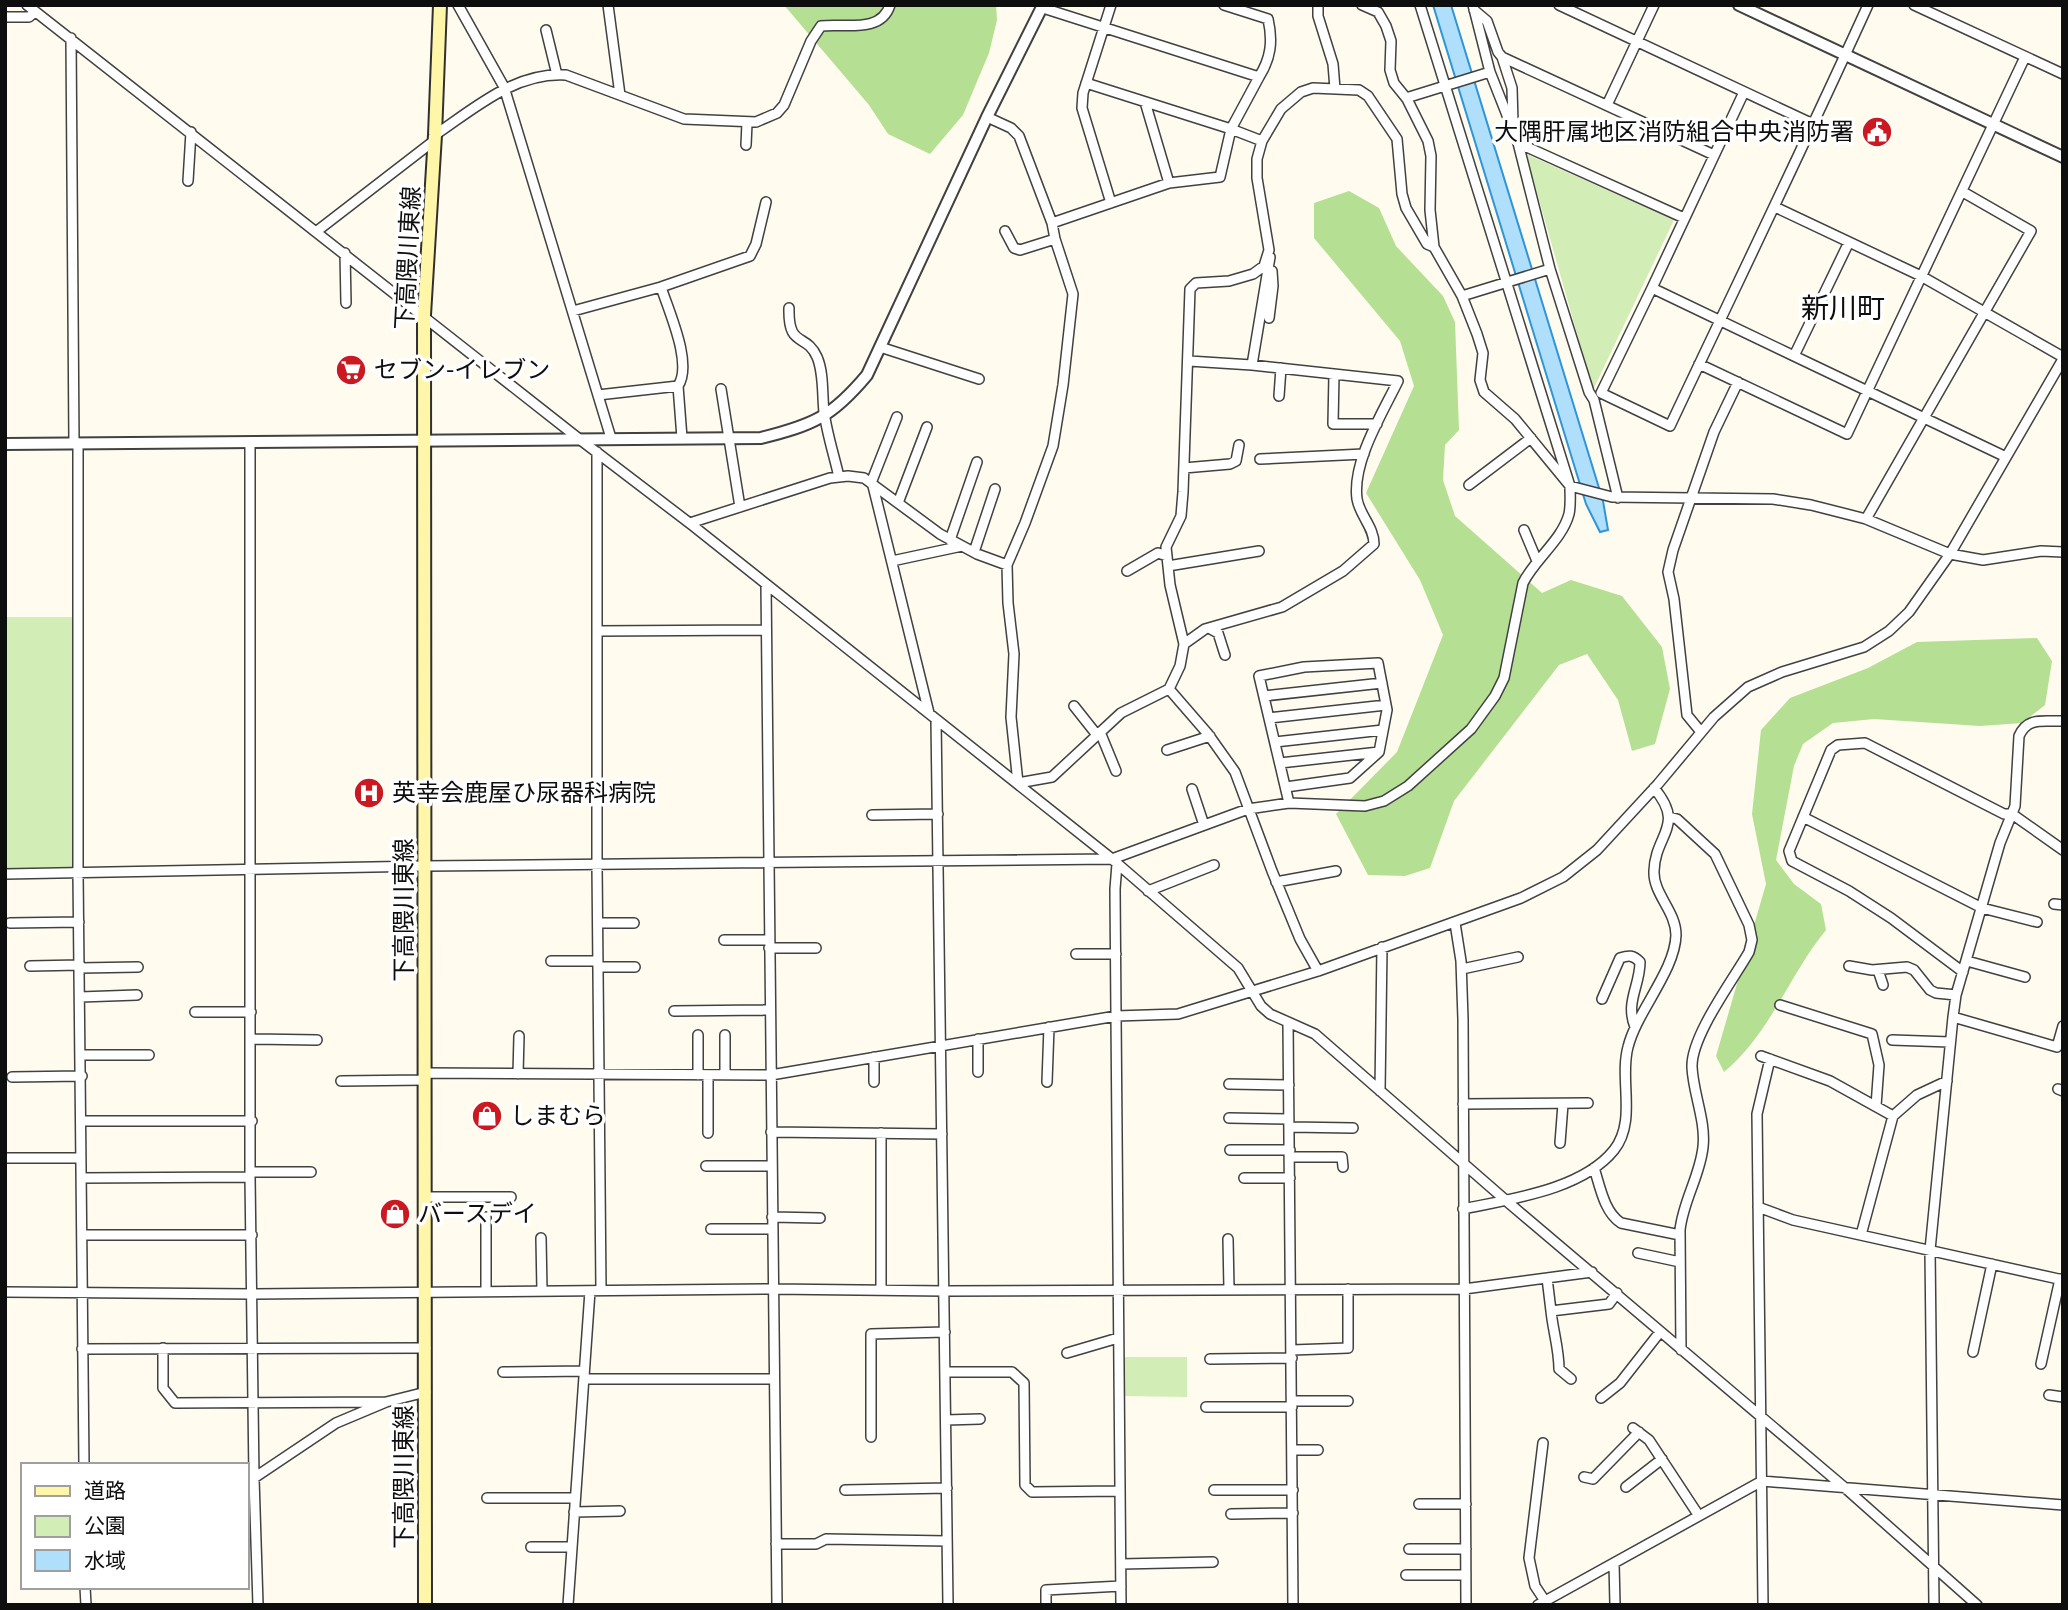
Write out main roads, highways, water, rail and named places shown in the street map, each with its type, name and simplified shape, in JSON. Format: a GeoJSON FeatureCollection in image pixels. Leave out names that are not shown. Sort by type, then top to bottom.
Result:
{"type":"FeatureCollection","features":[{"type":"Feature","properties":{"kind":"main road","name":"下高隈川東線"},"geometry":{"type":"LineString","coordinates":[[425,1605],[424,315],[440,5]]}},
{"type":"Feature","properties":{"kind":"water"},"geometry":{"type":"Polygon","coordinates":[[[1433,5],[1451,5],[1603,501],[1608,530],[1600,532],[1586,504],[1433,5]]]}},
{"type":"Feature","properties":{"kind":"place","name":"大隅肝属地区消防組合中央消防署"},"geometry":{"type":"Point","coordinates":[1877,132]}},
{"type":"Feature","properties":{"kind":"place","name":"セブン-イレブン"},"geometry":{"type":"Point","coordinates":[351,370]}},
{"type":"Feature","properties":{"kind":"place","name":"英幸会鹿屋ひ尿器科病院"},"geometry":{"type":"Point","coordinates":[369,793]}},
{"type":"Feature","properties":{"kind":"place","name":"しまむら"},"geometry":{"type":"Point","coordinates":[487,1116]}},
{"type":"Feature","properties":{"kind":"place","name":"バースデイ"},"geometry":{"type":"Point","coordinates":[395,1214]}},
{"type":"Feature","properties":{"kind":"district","name":"新川町"},"geometry":{"type":"Point","coordinates":[1843,308]}}]}
